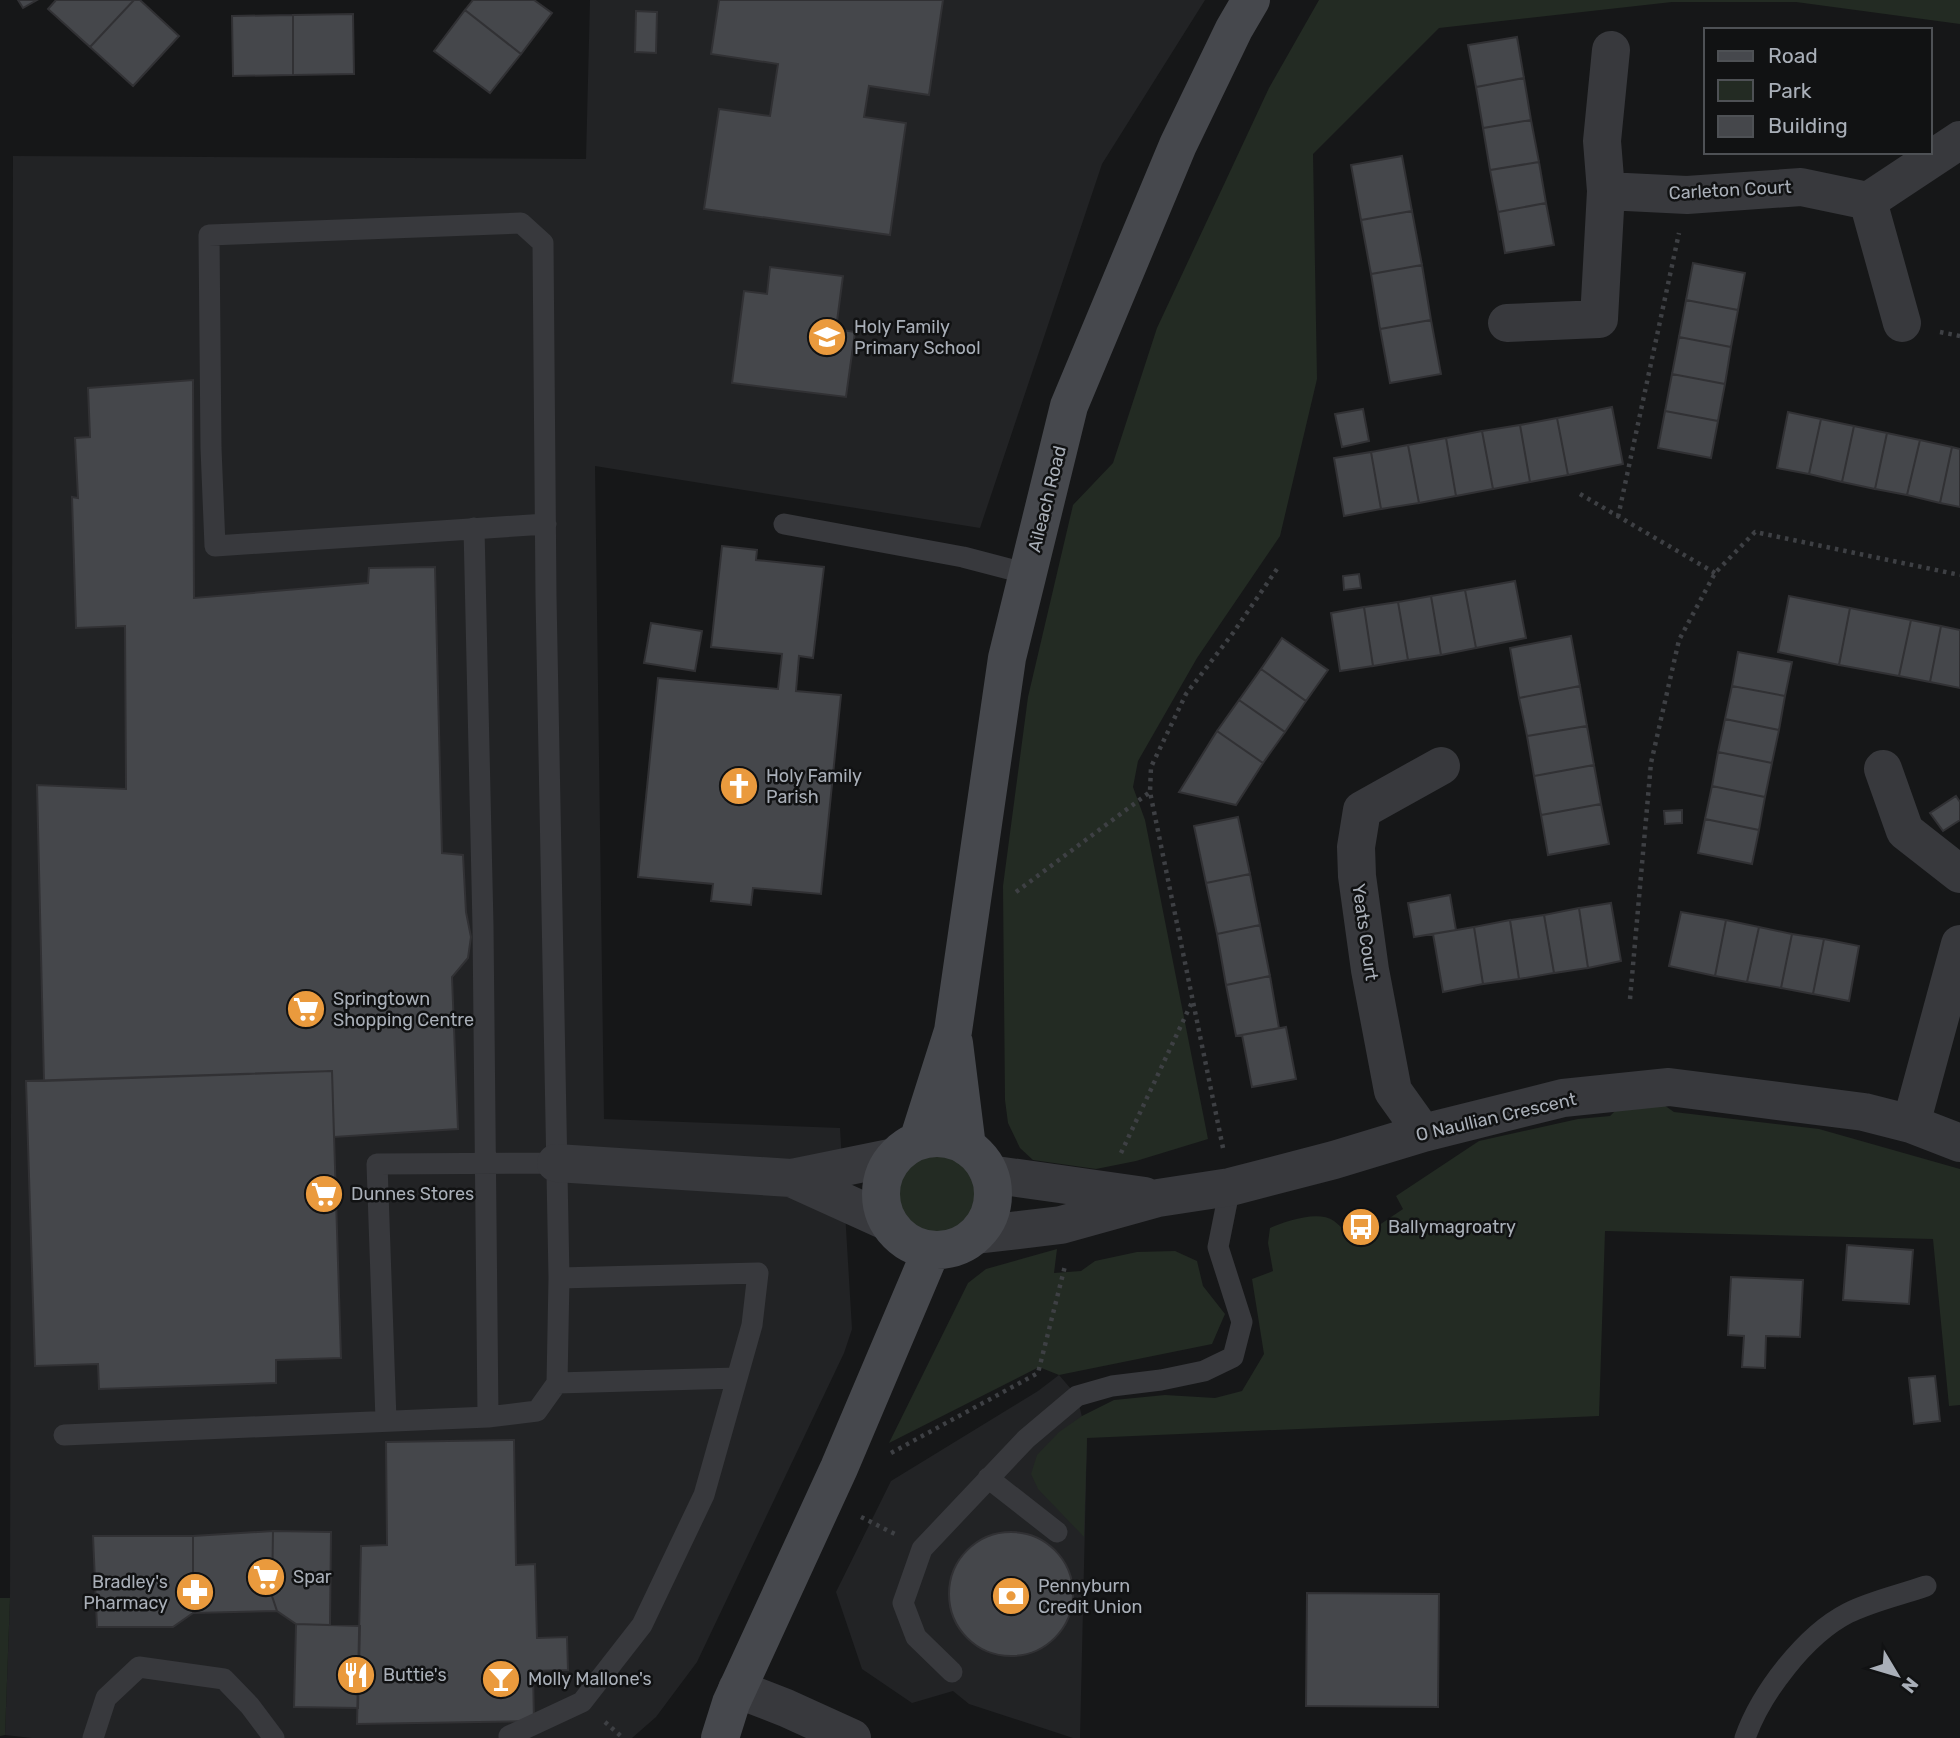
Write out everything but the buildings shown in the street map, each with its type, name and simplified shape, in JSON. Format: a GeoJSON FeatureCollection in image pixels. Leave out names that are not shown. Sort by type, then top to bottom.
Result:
{"type":"FeatureCollection","features":[{"type":"Feature","properties":{"kind":"street","name":"Aileach Road"},"geometry":{"type":"LineString","coordinates":[[906,1149],[953,1031],[1007,658],[1069,406],[1178,145],[1234,29],[1251,0]]}},
{"type":"Feature","properties":{"kind":"street"},"geometry":{"type":"LineString","coordinates":[[1507,323],[1599,319],[1606,191],[1602,141],[1611,50]]}},
{"type":"Feature","properties":{"kind":"street"},"geometry":{"type":"LineString","coordinates":[[1902,323],[1868,201],[1960,140]]}},
{"type":"Feature","properties":{"kind":"street","name":"Carleton Court"},"geometry":{"type":"LineString","coordinates":[[1606,191],[1687,195],[1801,187],[1868,201]]}},
{"type":"Feature","properties":{"kind":"street","name":"Yeats Court"},"geometry":{"type":"LineString","coordinates":[[1423,1133],[1393,1091],[1370,970],[1357,876],[1356,847],[1362,810],[1441,766]]}},
{"type":"Feature","properties":{"kind":"street"},"geometry":{"type":"LineString","coordinates":[[1883,769],[1905,831],[1960,874]]}},
{"type":"Feature","properties":{"kind":"street"},"geometry":{"type":"LineString","coordinates":[[1911,1124],[1960,944]]}},
{"type":"Feature","properties":{"kind":"street","name":"Aileach Road"},"geometry":{"type":"LineString","coordinates":[[953,1031],[978,1161]]}},
{"type":"Feature","properties":{"kind":"street","name":"O Naullian Crescent"},"geometry":{"type":"LineString","coordinates":[[976,1235],[1061,1225],[1158,1198],[1230,1187],[1423,1133],[1563,1098],[1669,1087],[1864,1112],[1911,1124],[1960,1143]]}},
{"type":"Feature","properties":{"kind":"street"},"geometry":{"type":"LineString","coordinates":[[556,1163],[791,1178],[943,1138],[978,1161],[992,1185],[992,1206],[989,1217],[976,1235],[963,1245],[948,1250],[931,1251],[906,1242],[888,1222],[791,1178]]}},
{"type":"Feature","properties":{"kind":"street"},"geometry":{"type":"LineString","coordinates":[[888,1222],[881,1200],[883,1177],[906,1149]]}},
{"type":"Feature","properties":{"kind":"street","name":"O Naullian Crescent"},"geometry":{"type":"LineString","coordinates":[[978,1161],[1158,1198]]}},
{"type":"Feature","properties":{"kind":"street"},"geometry":{"type":"LineString","coordinates":[[702,1738],[730,1710],[839,1468],[931,1251]]}},
{"type":"Feature","properties":{"kind":"street"},"geometry":{"type":"LineString","coordinates":[[730,1710],[786,1708],[852,1738]]}},
{"type":"Feature","properties":{"kind":"lane"},"geometry":{"type":"LineString","coordinates":[[64,1435],[488,1417],[537,1411],[557,1383],[559,1278],[543,243],[521,223],[209,235],[211,448],[215,546],[546,524]]}},
{"type":"Feature","properties":{"kind":"lane"},"geometry":{"type":"LineString","coordinates":[[784,524],[963,557],[1028,574]]}},
{"type":"Feature","properties":{"kind":"lane"},"geometry":{"type":"LineString","coordinates":[[474,528],[488,1417]]}},
{"type":"Feature","properties":{"kind":"lane"},"geometry":{"type":"LineString","coordinates":[[386,1420],[377,1164],[556,1163]]}},
{"type":"Feature","properties":{"kind":"lane"},"geometry":{"type":"LineString","coordinates":[[952,1672],[916,1637],[903,1602],[922,1549],[1026,1439],[1077,1396],[1112,1386],[1204,1371],[1233,1357],[1242,1322],[1218,1247],[1230,1187]]}},
{"type":"Feature","properties":{"kind":"lane"},"geometry":{"type":"LineString","coordinates":[[509,1736],[582,1702],[642,1625],[704,1495],[752,1325],[758,1273],[559,1278]]}},
{"type":"Feature","properties":{"kind":"lane"},"geometry":{"type":"LineString","coordinates":[[557,1383],[737,1378]]}},
{"type":"Feature","properties":{"kind":"lane"},"geometry":{"type":"LineString","coordinates":[[988,1478],[1057,1532]]}},
{"type":"Feature","properties":{"kind":"lane"},"geometry":{"type":"LineString","coordinates":[[1745,1738],[1768,1694],[1789,1663],[1815,1637],[1847,1613],[1926,1587]]}},
{"type":"Feature","properties":{"kind":"lane"},"geometry":{"type":"LineString","coordinates":[[93,1738],[106,1698],[139,1667],[224,1679],[250,1706],[274,1738]]}},
{"type":"Feature","properties":{"kind":"path"},"geometry":{"type":"LineString","coordinates":[[1618,517],[1687,195]]}},
{"type":"Feature","properties":{"kind":"path"},"geometry":{"type":"LineString","coordinates":[[1580,495],[1715,573]]}},
{"type":"Feature","properties":{"kind":"path"},"geometry":{"type":"LineString","coordinates":[[1630,999],[1651,763],[1679,640],[1715,573],[1755,532],[1960,575]]}},
{"type":"Feature","properties":{"kind":"path"},"geometry":{"type":"LineString","coordinates":[[1230,1187],[1150,792],[1151,766],[1185,694],[1233,633],[1279,566]]}},
{"type":"Feature","properties":{"kind":"path"},"geometry":{"type":"LineString","coordinates":[[972,897],[1002,902],[1150,792]]}},
{"type":"Feature","properties":{"kind":"path"},"geometry":{"type":"LineString","coordinates":[[1104,1189],[1193,1000]]}},
{"type":"Feature","properties":{"kind":"path"},"geometry":{"type":"LineString","coordinates":[[839,1468],[889,1454],[1038,1373],[1065,1263],[1061,1225]]}},
{"type":"Feature","properties":{"kind":"shaded area","name":"Springtown Shopping Centre"},"geometry":{"type":"Polygon","coordinates":[[[590,0],[1205,0],[1102,164],[980,528],[595,466],[604,1119],[840,1128],[852,1329],[844,1353],[697,1662],[656,1717],[632,1738],[32,1738],[5,1735],[10,1598],[13,156],[586,159],[590,0]]]}},
{"type":"Feature","properties":{"kind":"shaded area"},"geometry":{"type":"Polygon","coordinates":[[[1059,1375],[1077,1396],[1087,1438],[1080,1738],[969,1704],[953,1691],[912,1703],[862,1669],[836,1592],[891,1481],[1038,1391],[1059,1375]]]}},
{"type":"Feature","properties":{"kind":"green space"},"geometry":{"type":"Polygon","coordinates":[[[1319,0],[1960,0],[1960,24],[1796,2],[1672,2],[1439,28],[1313,154],[1317,379],[1280,536],[1197,658],[1138,761],[1133,787],[1145,820],[1208,1139],[1136,1161],[1096,1169],[1033,1160],[1020,1148],[1008,1123],[1005,1100],[1003,886],[1028,697],[1073,505],[1113,463],[1157,328],[1269,88],[1319,0]]]}},
{"type":"Feature","properties":{"kind":"green space"},"geometry":{"type":"Polygon","coordinates":[[[1625,1101],[1661,1103],[1674,1112],[1819,1129],[1960,1169],[1960,1405],[1949,1406],[1933,1239],[1605,1231],[1599,1416],[1087,1438],[1084,1537],[1038,1489],[1031,1474],[1037,1455],[1059,1432],[1082,1416],[1114,1400],[1165,1395],[1215,1398],[1242,1391],[1264,1354],[1252,1279],[1273,1271],[1268,1243],[1270,1228],[1294,1220],[1320,1216],[1334,1221],[1354,1242],[1403,1209],[1396,1196],[1479,1141],[1578,1119],[1610,1116],[1625,1101]]]}},
{"type":"Feature","properties":{"kind":"green space"},"geometry":{"type":"Polygon","coordinates":[[[936,1155],[951,1158],[964,1167],[973,1180],[976,1195],[973,1210],[964,1223],[951,1232],[936,1235],[921,1232],[908,1223],[899,1210],[896,1195],[899,1180],[908,1167],[921,1158],[936,1155]]]}},
{"type":"Feature","properties":{"kind":"green space"},"geometry":{"type":"Polygon","coordinates":[[[1057,1249],[1054,1273],[1081,1271],[1095,1261],[1137,1252],[1175,1251],[1197,1261],[1203,1286],[1225,1314],[1212,1344],[1059,1375],[1039,1367],[889,1443],[968,1283],[986,1269],[1057,1249]]]}},
{"type":"Feature","properties":{"kind":"green space"},"geometry":{"type":"Polygon","coordinates":[[[0,1598],[10,1598],[5,1735],[0,1736],[0,1598]]]}},
{"type":"Feature","properties":{"kind":"place","name":"Holy Family Primary School"},"geometry":{"type":"Point","coordinates":[827,337]}},
{"type":"Feature","properties":{"kind":"place","name":"Holy Family Parish"},"geometry":{"type":"Point","coordinates":[739,786]}},
{"type":"Feature","properties":{"kind":"place","name":"Springtown Shopping Centre"},"geometry":{"type":"Point","coordinates":[306,1009]}},
{"type":"Feature","properties":{"kind":"place","name":"Dunnes Stores"},"geometry":{"type":"Point","coordinates":[324,1194]}},
{"type":"Feature","properties":{"kind":"place","name":"Ballymagroatry"},"geometry":{"type":"Point","coordinates":[1361,1227]}},
{"type":"Feature","properties":{"kind":"place","name":"Spar"},"geometry":{"type":"Point","coordinates":[266,1577]}},
{"type":"Feature","properties":{"kind":"place","name":"Bradley's Pharmacy"},"geometry":{"type":"Point","coordinates":[195,1592]}},
{"type":"Feature","properties":{"kind":"place","name":"Pennyburn Credit Union"},"geometry":{"type":"Point","coordinates":[1011,1596]}},
{"type":"Feature","properties":{"kind":"place","name":"Buttie's"},"geometry":{"type":"Point","coordinates":[356,1675]}},
{"type":"Feature","properties":{"kind":"place","name":"Molly Mallone's"},"geometry":{"type":"Point","coordinates":[501,1679]}}]}
